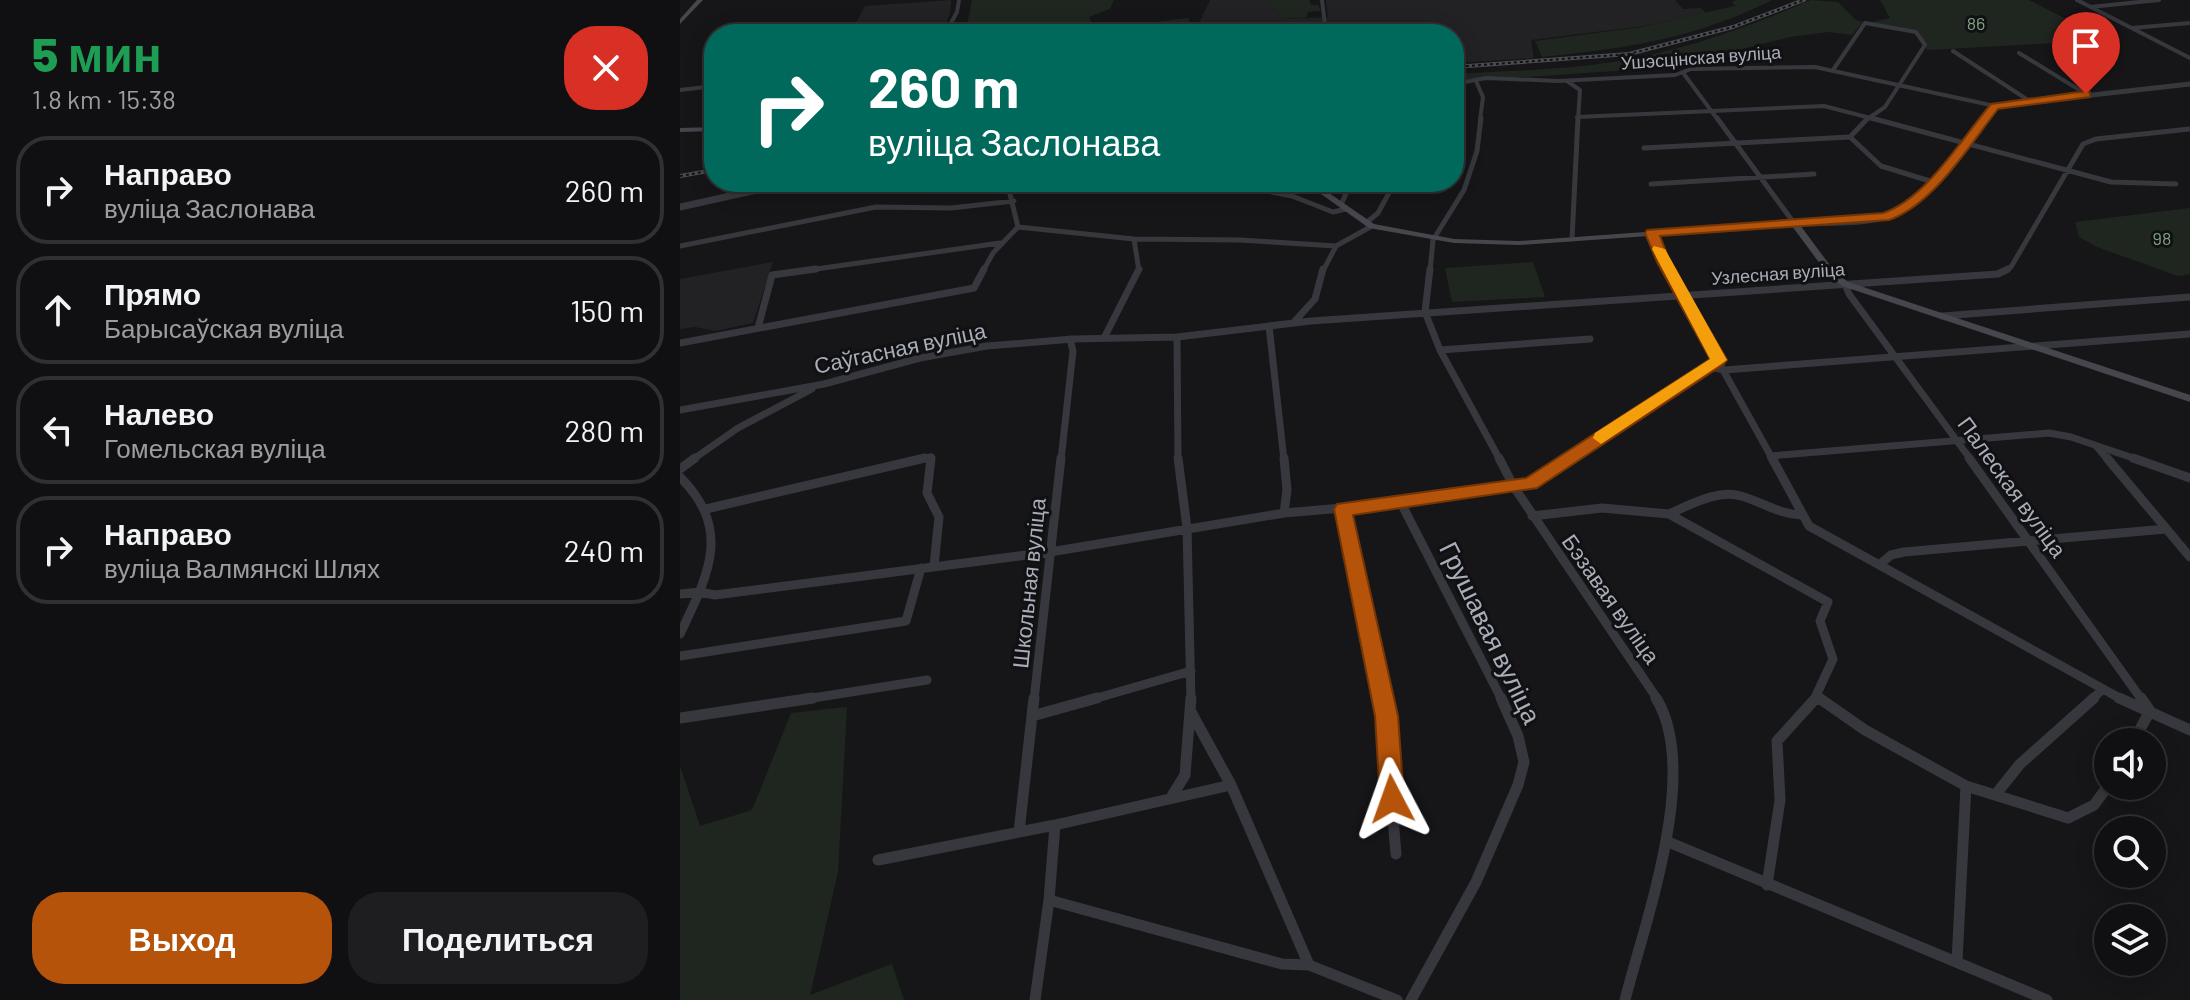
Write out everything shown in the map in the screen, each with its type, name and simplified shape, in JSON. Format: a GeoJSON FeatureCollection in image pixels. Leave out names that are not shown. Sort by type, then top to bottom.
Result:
{"type":"FeatureCollection","features":[{"type":"Feature","properties":{"kind":"main road"},"geometry":{"type":"LineString","coordinates":[[680,22],[699,1]]}},
{"type":"Feature","properties":{"kind":"main road"},"geometry":{"type":"LineString","coordinates":[[680,130],[704,129]]}},
{"type":"Feature","properties":{"kind":"main road"},"geometry":{"type":"LineString","coordinates":[[1322,192],[1369,225],[1434,239],[1486,243],[1794,223],[1832,274],[1845,284],[2190,399]]}},
{"type":"Feature","properties":{"kind":"street"},"geometry":{"type":"LineString","coordinates":[[950,24],[959,0]]}},
{"type":"Feature","properties":{"kind":"street"},"geometry":{"type":"LineString","coordinates":[[1322,0],[1325,24]]}},
{"type":"Feature","properties":{"kind":"street"},"geometry":{"type":"LineString","coordinates":[[2077,0],[2190,58]]}},
{"type":"Feature","properties":{"kind":"street"},"geometry":{"type":"LineString","coordinates":[[2092,0],[2100,6]]}},
{"type":"Feature","properties":{"kind":"street"},"geometry":{"type":"LineString","coordinates":[[2089,7],[2159,0]]}},
{"type":"Feature","properties":{"kind":"street"},"geometry":{"type":"LineString","coordinates":[[1644,148],[1850,137],[1867,119],[1885,107],[1925,45],[1916,32],[1909,29],[1865,23],[1833,70]]}},
{"type":"Feature","properties":{"kind":"street"},"geometry":{"type":"LineString","coordinates":[[2131,29],[2190,23]]}},
{"type":"Feature","properties":{"kind":"street"},"geometry":{"type":"LineString","coordinates":[[1953,51],[2028,100]]}},
{"type":"Feature","properties":{"kind":"street"},"geometry":{"type":"LineString","coordinates":[[2177,52],[2190,51]]}},
{"type":"Feature","properties":{"kind":"street"},"geometry":{"type":"LineString","coordinates":[[2019,53],[2086,94]]}},
{"type":"Feature","properties":{"kind":"street","name":"Ушэсцінская вуліца"},"geometry":{"type":"LineString","coordinates":[[1464,83],[1486,78],[1566,81],[1684,74],[1691,69],[1810,66],[1995,106]]}},
{"type":"Feature","properties":{"kind":"street"},"geometry":{"type":"LineString","coordinates":[[1684,74],[1794,223],[1885,217],[1915,203],[1995,106],[2190,84]]}},
{"type":"Feature","properties":{"kind":"street"},"geometry":{"type":"LineString","coordinates":[[1464,190],[1477,151],[1483,97],[1476,81]]}},
{"type":"Feature","properties":{"kind":"street"},"geometry":{"type":"LineString","coordinates":[[1566,81],[1580,90],[1572,239]]}},
{"type":"Feature","properties":{"kind":"street"},"geometry":{"type":"LineString","coordinates":[[680,90],[704,87]]}},
{"type":"Feature","properties":{"kind":"street"},"geometry":{"type":"LineString","coordinates":[[1577,117],[1819,105],[2123,185],[2176,184]]}},
{"type":"Feature","properties":{"kind":"street","name":"Узлесная вуліца"},"geometry":{"type":"LineString","coordinates":[[1294,322],[2005,272],[2011,267],[2066,171],[2088,140],[2190,129]]}},
{"type":"Feature","properties":{"kind":"street"},"geometry":{"type":"LineString","coordinates":[[1850,137],[1881,166],[1933,182]]}},
{"type":"Feature","properties":{"kind":"street"},"geometry":{"type":"LineString","coordinates":[[1651,184],[1814,174]]}},
{"type":"Feature","properties":{"kind":"street"},"geometry":{"type":"LineString","coordinates":[[680,207],[748,192]]}},
{"type":"Feature","properties":{"kind":"street"},"geometry":{"type":"LineString","coordinates":[[758,328],[772,275],[1001,243],[1010,238],[1018,227],[1011,192]]}},
{"type":"Feature","properties":{"kind":"street"},"geometry":{"type":"LineString","coordinates":[[1272,192],[1292,196],[1333,212],[1344,207],[1348,192]]}},
{"type":"Feature","properties":{"kind":"street"},"geometry":{"type":"LineString","coordinates":[[1294,322],[1315,299],[1325,262],[1336,246],[1369,225],[1390,192]]}},
{"type":"Feature","properties":{"kind":"street"},"geometry":{"type":"LineString","coordinates":[[1434,239],[1463,192]]}},
{"type":"Feature","properties":{"kind":"street"},"geometry":{"type":"LineString","coordinates":[[680,246],[868,208],[960,207],[1014,201]]}},
{"type":"Feature","properties":{"kind":"street"},"geometry":{"type":"LineString","coordinates":[[1018,227],[1134,239],[1240,240],[1336,246]]}},
{"type":"Feature","properties":{"kind":"street"},"geometry":{"type":"LineString","coordinates":[[1652,233],[1663,262],[1801,515],[1818,534],[2102,690],[2190,730]]}},
{"type":"Feature","properties":{"kind":"street"},"geometry":{"type":"LineString","coordinates":[[1104,338],[1139,272],[1134,239]]}},
{"type":"Feature","properties":{"kind":"street","name":"Бэзавая вуліца"},"geometry":{"type":"LineString","coordinates":[[1434,239],[1424,302],[1440,350],[1514,487],[1661,705],[1672,736],[1674,759],[1666,841],[1625,1000]]}},
{"type":"Feature","properties":{"kind":"street"},"geometry":{"type":"LineString","coordinates":[[680,343],[974,288],[1001,243]]}},
{"type":"Feature","properties":{"kind":"street","name":"Палеская вуліца"},"geometry":{"type":"LineString","coordinates":[[1845,284],[1849,294],[2150,711]]}},
{"type":"Feature","properties":{"kind":"street"},"geometry":{"type":"LineString","coordinates":[[1942,316],[2190,297]]}},
{"type":"Feature","properties":{"kind":"street","name":"Саўгасная вуліца"},"geometry":{"type":"LineString","coordinates":[[680,410],[824,384],[920,358],[987,346],[1070,339],[1177,337],[1294,322]]}},
{"type":"Feature","properties":{"kind":"street"},"geometry":{"type":"LineString","coordinates":[[1269,326],[1287,490],[1284,513]]}},
{"type":"Feature","properties":{"kind":"street"},"geometry":{"type":"LineString","coordinates":[[1710,367],[1724,370],[1893,354],[2190,334]]}},
{"type":"Feature","properties":{"kind":"street"},"geometry":{"type":"LineString","coordinates":[[1172,796],[1185,775],[1191,712],[1187,528],[1178,476],[1177,337]]}},
{"type":"Feature","properties":{"kind":"street","name":"Школьная вуліца"},"geometry":{"type":"LineString","coordinates":[[1019,832],[1073,351],[1070,339]]}},
{"type":"Feature","properties":{"kind":"street"},"geometry":{"type":"LineString","coordinates":[[1073,351],[1092,339]]}},
{"type":"Feature","properties":{"kind":"street"},"geometry":{"type":"LineString","coordinates":[[1440,350],[1590,339]]}},
{"type":"Feature","properties":{"kind":"street"},"geometry":{"type":"LineString","coordinates":[[680,594],[700,592],[715,595],[1050,552],[1284,513],[1401,503],[1531,484],[1719,360]]}},
{"type":"Feature","properties":{"kind":"street"},"geometry":{"type":"LineString","coordinates":[[680,469],[738,428],[824,384]]}},
{"type":"Feature","properties":{"kind":"street"},"geometry":{"type":"LineString","coordinates":[[1770,456],[2049,433],[2095,445],[2190,478]]}},
{"type":"Feature","properties":{"kind":"street"},"geometry":{"type":"LineString","coordinates":[[2095,445],[2190,557]]}},
{"type":"Feature","properties":{"kind":"street"},"geometry":{"type":"LineString","coordinates":[[706,509],[931,457],[927,493],[939,517],[934,566]]}},
{"type":"Feature","properties":{"kind":"street"},"geometry":{"type":"LineString","coordinates":[[680,477],[706,509],[710,541],[700,592],[680,634]]}},
{"type":"Feature","properties":{"kind":"street"},"geometry":{"type":"LineString","coordinates":[[1532,516],[1602,508],[1669,514],[1728,494],[1740,495],[1776,512],[1801,515]]}},
{"type":"Feature","properties":{"kind":"street","name":"Грушавая вуліца"},"geometry":{"type":"LineString","coordinates":[[1401,503],[1494,683],[1518,736],[1524,762],[1518,785],[1476,882],[1411,1000]]}},
{"type":"Feature","properties":{"kind":"street"},"geometry":{"type":"LineString","coordinates":[[1343,509],[1387,716],[1396,854]]}},
{"type":"Feature","properties":{"kind":"street"},"geometry":{"type":"LineString","coordinates":[[1669,514],[1828,602],[1820,621],[1833,659],[1817,696],[1777,741],[1780,800],[1767,885]]}},
{"type":"Feature","properties":{"kind":"street"},"geometry":{"type":"LineString","coordinates":[[1879,565],[1891,555],[1904,552],[2166,529]]}},
{"type":"Feature","properties":{"kind":"street"},"geometry":{"type":"LineString","coordinates":[[680,656],[906,621],[921,568]]}},
{"type":"Feature","properties":{"kind":"street"},"geometry":{"type":"LineString","coordinates":[[1032,716],[1191,671]]}},
{"type":"Feature","properties":{"kind":"street"},"geometry":{"type":"LineString","coordinates":[[680,718],[927,680]]}},
{"type":"Feature","properties":{"kind":"street"},"geometry":{"type":"LineString","coordinates":[[1996,794],[2020,764],[2102,690]]}},
{"type":"Feature","properties":{"kind":"street"},"geometry":{"type":"LineString","coordinates":[[1817,696],[1865,730],[1966,786],[2068,818],[2098,800]]}},
{"type":"Feature","properties":{"kind":"street"},"geometry":{"type":"LineString","coordinates":[[2141,728],[2150,711]]}},
{"type":"Feature","properties":{"kind":"street"},"geometry":{"type":"LineString","coordinates":[[1191,712],[1231,785],[1309,965]]}},
{"type":"Feature","properties":{"kind":"street"},"geometry":{"type":"LineString","coordinates":[[878,860],[1055,825],[1231,785]]}},
{"type":"Feature","properties":{"kind":"street"},"geometry":{"type":"LineString","coordinates":[[1957,961],[1966,786]]}},
{"type":"Feature","properties":{"kind":"street"},"geometry":{"type":"LineString","coordinates":[[1035,1000],[1049,900],[1055,825]]}},
{"type":"Feature","properties":{"kind":"street"},"geometry":{"type":"LineString","coordinates":[[1666,841],[2047,1000]]}},
{"type":"Feature","properties":{"kind":"street"},"geometry":{"type":"LineString","coordinates":[[1049,900],[1282,964],[1309,965],[1397,1000]]}},
{"type":"Feature","properties":{"kind":"shaded area"},"geometry":{"type":"Polygon","coordinates":[[[951,0],[946,24],[851,24],[857,21],[865,6],[951,0]]]}},
{"type":"Feature","properties":{"kind":"shaded area"},"geometry":{"type":"Polygon","coordinates":[[[1210,0],[1269,0],[1272,8],[1285,19],[1328,17],[1326,0],[1675,0],[1683,9],[1701,8],[1706,13],[1644,26],[1531,40],[1534,58],[1464,62],[1464,24],[1198,24],[1210,0]]]}},
{"type":"Feature","properties":{"kind":"shaded area"},"geometry":{"type":"Polygon","coordinates":[[[773,262],[753,323],[715,331],[695,327],[680,329],[680,279],[773,262]]]}},
{"type":"Feature","properties":{"kind":"green space"},"geometry":{"type":"Polygon","coordinates":[[[972,0],[1114,0],[1110,9],[1089,17],[1092,24],[967,24],[972,0]]]}},
{"type":"Feature","properties":{"kind":"green space"},"geometry":{"type":"Polygon","coordinates":[[[1269,0],[1309,0],[1321,11],[1308,12],[1307,17],[1285,19],[1272,8],[1269,0]]]}},
{"type":"Feature","properties":{"kind":"green space"},"geometry":{"type":"Polygon","coordinates":[[[1772,0],[1688,33],[1632,45],[1542,57],[1535,41],[1641,27],[1735,6],[1732,2],[1772,0]]]}},
{"type":"Feature","properties":{"kind":"green space"},"geometry":{"type":"Polygon","coordinates":[[[1811,0],[1838,2],[1856,20],[1863,22],[1852,35],[1829,32],[1790,37],[1726,53],[1615,71],[1464,81],[1464,74],[1573,67],[1638,58],[1739,29],[1811,0]]]}},
{"type":"Feature","properties":{"kind":"green space","name":"86"},"geometry":{"type":"Polygon","coordinates":[[[1880,0],[2029,0],[2099,36],[2093,41],[1927,50],[1919,32],[1869,23],[1890,18],[1880,0]]]}},
{"type":"Feature","properties":{"kind":"green space"},"geometry":{"type":"Polygon","coordinates":[[[1189,18],[1189,24],[1138,24],[1189,18]]]}},
{"type":"Feature","properties":{"kind":"green space","name":"98"},"geometry":{"type":"Polygon","coordinates":[[[2190,208],[2190,274],[2178,276],[2097,247],[2079,237],[2075,222],[2190,208]]]}},
{"type":"Feature","properties":{"kind":"green space"},"geometry":{"type":"Polygon","coordinates":[[[1533,262],[1545,297],[1452,302],[1445,268],[1533,262]]]}},
{"type":"Feature","properties":{"kind":"green space"},"geometry":{"type":"Polygon","coordinates":[[[847,707],[838,872],[810,995],[892,964],[904,1000],[680,1000],[680,766],[700,826],[752,810],[791,713],[847,707]]]}},
{"type":"Feature","properties":{"kind":"railway"},"geometry":{"type":"LineString","coordinates":[[1464,66],[1629,54],[1733,27],[1804,0]]}},
{"type":"Feature","properties":{"kind":"railway"},"geometry":{"type":"LineString","coordinates":[[680,176],[704,172]]}},
{"type":"Feature","properties":{"kind":"slow traffic"},"geometry":{"type":"LineString","coordinates":[[1601,438],[1719,360],[1678,290],[1659,249]]}},
{"type":"Feature","properties":{"kind":"route"},"geometry":{"type":"LineString","coordinates":[[1392,799],[1387,716],[1362,610],[1343,509],[1531,484],[1719,360],[1663,262],[1652,233],[1864,220],[1901,212],[1920,198],[1995,106],[2086,94]]}}]}
